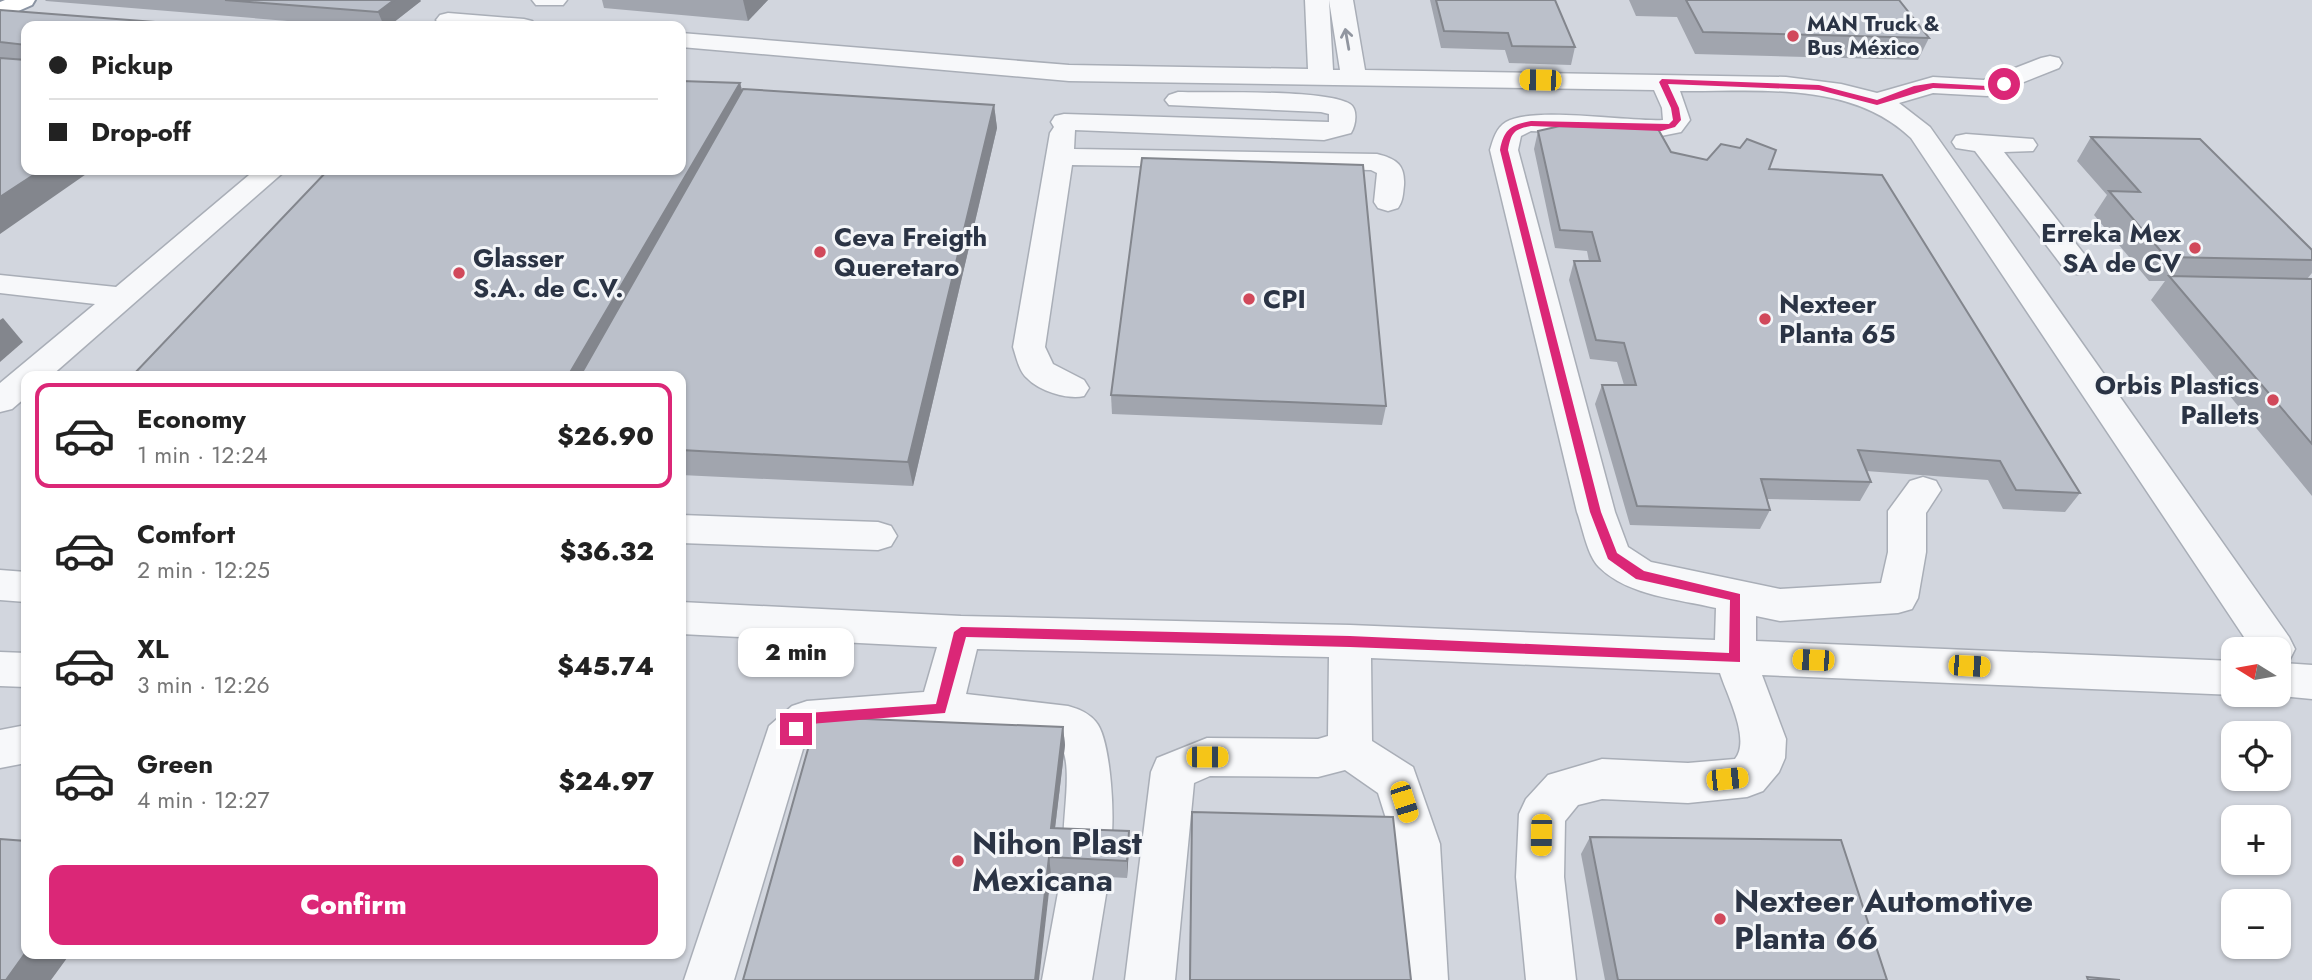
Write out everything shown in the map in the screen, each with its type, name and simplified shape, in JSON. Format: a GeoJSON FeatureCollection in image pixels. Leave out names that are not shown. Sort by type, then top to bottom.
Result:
{"type":"FeatureCollection","features":[{"type":"Feature","properties":{"kind":"highway"},"geometry":{"type":"LineString","coordinates":[[0,12],[23,0]]}},
{"type":"Feature","properties":{"kind":"street"},"geometry":{"type":"LineString","coordinates":[[446,21],[471,0]]}},
{"type":"Feature","properties":{"kind":"street"},"geometry":{"type":"LineString","coordinates":[[544,0],[555,0]]}},
{"type":"Feature","properties":{"kind":"street"},"geometry":{"type":"LineString","coordinates":[[1317,0],[1321,77]]}},
{"type":"Feature","properties":{"kind":"street"},"geometry":{"type":"LineString","coordinates":[[1341,0],[1354,78]]}},
{"type":"Feature","properties":{"kind":"street"},"geometry":{"type":"LineString","coordinates":[[686,40],[1069,73],[1354,78],[1621,70],[1671,71],[1819,87],[1877,102],[1908,118],[1926,140],[2266,637]]}},
{"type":"Feature","properties":{"kind":"street"},"geometry":{"type":"LineString","coordinates":[[1877,102],[1933,85],[1987,88],[2050,64]]}},
{"type":"Feature","properties":{"kind":"street"},"geometry":{"type":"LineString","coordinates":[[1671,71],[1756,65]]}},
{"type":"Feature","properties":{"kind":"street"},"geometry":{"type":"LineString","coordinates":[[1069,73],[1059,157],[1029,346],[1039,371],[1072,388]]}},
{"type":"Feature","properties":{"kind":"street"},"geometry":{"type":"LineString","coordinates":[[1064,122],[1324,132],[1342,127],[1342,110],[1324,104],[1120,98]]}},
{"type":"Feature","properties":{"kind":"street"},"geometry":{"type":"LineString","coordinates":[[1231,102],[1231,129]]}},
{"type":"Feature","properties":{"kind":"street"},"geometry":{"type":"LineString","coordinates":[[1926,140],[2022,145]]}},
{"type":"Feature","properties":{"kind":"street"},"geometry":{"type":"LineString","coordinates":[[1983,143],[2077,265]]}},
{"type":"Feature","properties":{"kind":"street"},"geometry":{"type":"LineString","coordinates":[[1059,157],[1377,162],[1391,170],[1388,202]]}},
{"type":"Feature","properties":{"kind":"street"},"geometry":{"type":"LineString","coordinates":[[36,371],[266,175]]}},
{"type":"Feature","properties":{"kind":"street"},"geometry":{"type":"LineString","coordinates":[[0,284],[123,297]]}},
{"type":"Feature","properties":{"kind":"street"},"geometry":{"type":"LineString","coordinates":[[0,401],[21,384]]}},
{"type":"Feature","properties":{"kind":"street"},"geometry":{"type":"LineString","coordinates":[[1550,980],[1540,877],[1542,814],[1564,789],[1602,779],[1688,783],[1747,777],[1763,758],[1764,739],[1735,658],[1736,597],[1780,605],[1898,598],[1907,552],[1907,512],[1923,490]]}},
{"type":"Feature","properties":{"kind":"street"},"geometry":{"type":"LineString","coordinates":[[686,529],[878,536]]}},
{"type":"Feature","properties":{"kind":"street"},"geometry":{"type":"LineString","coordinates":[[686,618],[961,632],[1350,642],[2221,678]]}},
{"type":"Feature","properties":{"kind":"street"},"geometry":{"type":"LineString","coordinates":[[941,709],[961,632]]}},
{"type":"Feature","properties":{"kind":"street"},"geometry":{"type":"LineString","coordinates":[[1350,642],[1350,750]]}},
{"type":"Feature","properties":{"kind":"street"},"geometry":{"type":"LineString","coordinates":[[0,669],[21,670]]}},
{"type":"Feature","properties":{"kind":"street"},"geometry":{"type":"LineString","coordinates":[[709,980],[785,738],[807,719],[941,709],[1068,724],[1082,736],[1088,766],[1086,861],[1067,980]]}},
{"type":"Feature","properties":{"kind":"street"},"geometry":{"type":"LineString","coordinates":[[0,750],[21,745]]}},
{"type":"Feature","properties":{"kind":"street"},"geometry":{"type":"LineString","coordinates":[[1150,980],[1173,772],[1207,757],[1318,758],[1350,750],[1398,781],[1417,844],[1423,980]]}},
{"type":"Feature","properties":{"kind":"lane"},"geometry":{"type":"LineString","coordinates":[[1671,71],[1677,120],[1672,126],[1661,128],[1531,123],[1514,127],[1507,134],[1504,150],[1595,512],[1612,556],[1640,575],[1736,597]]}},
{"type":"Feature","properties":{"kind":"shaded area"},"geometry":{"type":"Polygon","coordinates":[[[23,0],[2312,0],[2312,980],[0,980],[0,12],[23,0]]]}},
{"type":"Feature","properties":{"kind":"building"},"geometry":{"type":"Polygon","coordinates":[[[225,0],[394,0],[378,12],[225,0]]]}},
{"type":"Feature","properties":{"kind":"building"},"geometry":{"type":"Polygon","coordinates":[[[1436,0],[1555,0],[1575,47],[1512,46],[1508,33],[1444,31],[1436,0]]]}},
{"type":"Feature","properties":{"kind":"building"},"geometry":{"type":"Polygon","coordinates":[[[1686,0],[1899,0],[1929,38],[1703,32],[1686,0]]]}},
{"type":"Feature","properties":{"kind":"building"},"geometry":{"type":"Polygon","coordinates":[[[0,10],[142,21],[21,21],[21,44],[0,42],[0,10]]]}},
{"type":"Feature","properties":{"kind":"building"},"geometry":{"type":"Polygon","coordinates":[[[0,58],[21,60],[21,175],[33,175],[0,197],[0,58]]]}},
{"type":"Feature","properties":{"kind":"building","name":"Glasser S.A. de C.V."},"geometry":{"type":"Polygon","coordinates":[[[686,81],[740,83],[686,175],[686,81]]]}},
{"type":"Feature","properties":{"kind":"building","name":"Ceva Freigth Queretaro"},"geometry":{"type":"Polygon","coordinates":[[[743,89],[994,105],[908,462],[686,450],[686,371],[583,371],[743,89]]]}},
{"type":"Feature","properties":{"kind":"building","name":"Nexteer Planta 65"},"geometry":{"type":"Polygon","coordinates":[[[1560,126],[1658,129],[1671,152],[1707,160],[1721,144],[1740,148],[1747,139],[1776,150],[1769,169],[1882,175],[2080,493],[2016,490],[2000,461],[1858,450],[1871,482],[1761,479],[1770,510],[1637,506],[1602,385],[1636,385],[1624,343],[1596,340],[1574,261],[1600,261],[1592,232],[1560,230],[1538,131],[1560,126]]]}},
{"type":"Feature","properties":{"kind":"building"},"geometry":{"type":"Polygon","coordinates":[[[2091,137],[2200,139],[2312,250],[2312,260],[2166,257],[2109,191],[2140,192],[2091,137]]]}},
{"type":"Feature","properties":{"kind":"building","name":"CPI"},"geometry":{"type":"Polygon","coordinates":[[[1142,158],[1363,165],[1386,406],[1111,395],[1142,158]]]}},
{"type":"Feature","properties":{"kind":"building","name":"Glasser S.A. de C.V."},"geometry":{"type":"Polygon","coordinates":[[[323,175],[686,175],[571,371],[137,371],[323,175]]]}},
{"type":"Feature","properties":{"kind":"building"},"geometry":{"type":"Polygon","coordinates":[[[2169,276],[2312,279],[2312,444],[2169,276]]]}},
{"type":"Feature","properties":{"kind":"building","name":"Nihon Plast Mexicana"},"geometry":{"type":"Polygon","coordinates":[[[817,717],[1063,727],[1051,828],[1129,831],[1127,861],[1049,857],[1035,980],[743,980],[817,717]]]}},
{"type":"Feature","properties":{"kind":"building"},"geometry":{"type":"Polygon","coordinates":[[[1192,812],[1393,817],[1411,980],[1190,980],[1192,812]]]}},
{"type":"Feature","properties":{"kind":"building","name":"Nexteer Automotive Planta 66"},"geometry":{"type":"Polygon","coordinates":[[[1590,837],[1841,840],[1887,980],[1618,980],[1590,837]]]}},
{"type":"Feature","properties":{"kind":"building"},"geometry":{"type":"Polygon","coordinates":[[[0,839],[21,841],[21,959],[6,980],[0,980],[0,839]]]}},
{"type":"Feature","properties":{"kind":"building"},"geometry":{"type":"Polygon","coordinates":[[[2087,977],[2120,980],[2088,980],[2087,977]]]}},
{"type":"Feature","properties":{"kind":"place","name":"MAN Truck & Bus México"},"geometry":{"type":"Point","coordinates":[1793,36]}},
{"type":"Feature","properties":{"kind":"place","name":"Erreka Mex SA de CV"},"geometry":{"type":"Point","coordinates":[2195,248]}},
{"type":"Feature","properties":{"kind":"place","name":"Ceva Freigth Queretaro"},"geometry":{"type":"Point","coordinates":[820,252]}},
{"type":"Feature","properties":{"kind":"place","name":"Glasser S.A. de C.V."},"geometry":{"type":"Point","coordinates":[459,273]}},
{"type":"Feature","properties":{"kind":"place","name":"CPI"},"geometry":{"type":"Point","coordinates":[1249,299]}},
{"type":"Feature","properties":{"kind":"place","name":"Nexteer Planta 65"},"geometry":{"type":"Point","coordinates":[1765,319]}},
{"type":"Feature","properties":{"kind":"place","name":"Orbis Plastics Pallets"},"geometry":{"type":"Point","coordinates":[2273,400]}},
{"type":"Feature","properties":{"kind":"place","name":"Nihon Plast Mexicana"},"geometry":{"type":"Point","coordinates":[958,861]}},
{"type":"Feature","properties":{"kind":"place","name":"Nexteer Automotive Planta 66"},"geometry":{"type":"Point","coordinates":[1720,919]}},
{"type":"Feature","properties":{"kind":"route"},"geometry":{"type":"LineString","coordinates":[[796,729],[807,719],[941,709],[961,632],[1350,642],[1735,658],[1736,597],[1640,575],[1612,556],[1595,512],[1504,150],[1507,134],[1514,127],[1531,123],[1661,128],[1672,126],[1677,120],[1675,108],[1662,82],[1819,87],[1877,102],[1933,85],[1987,88],[2004,84]]}}]}
